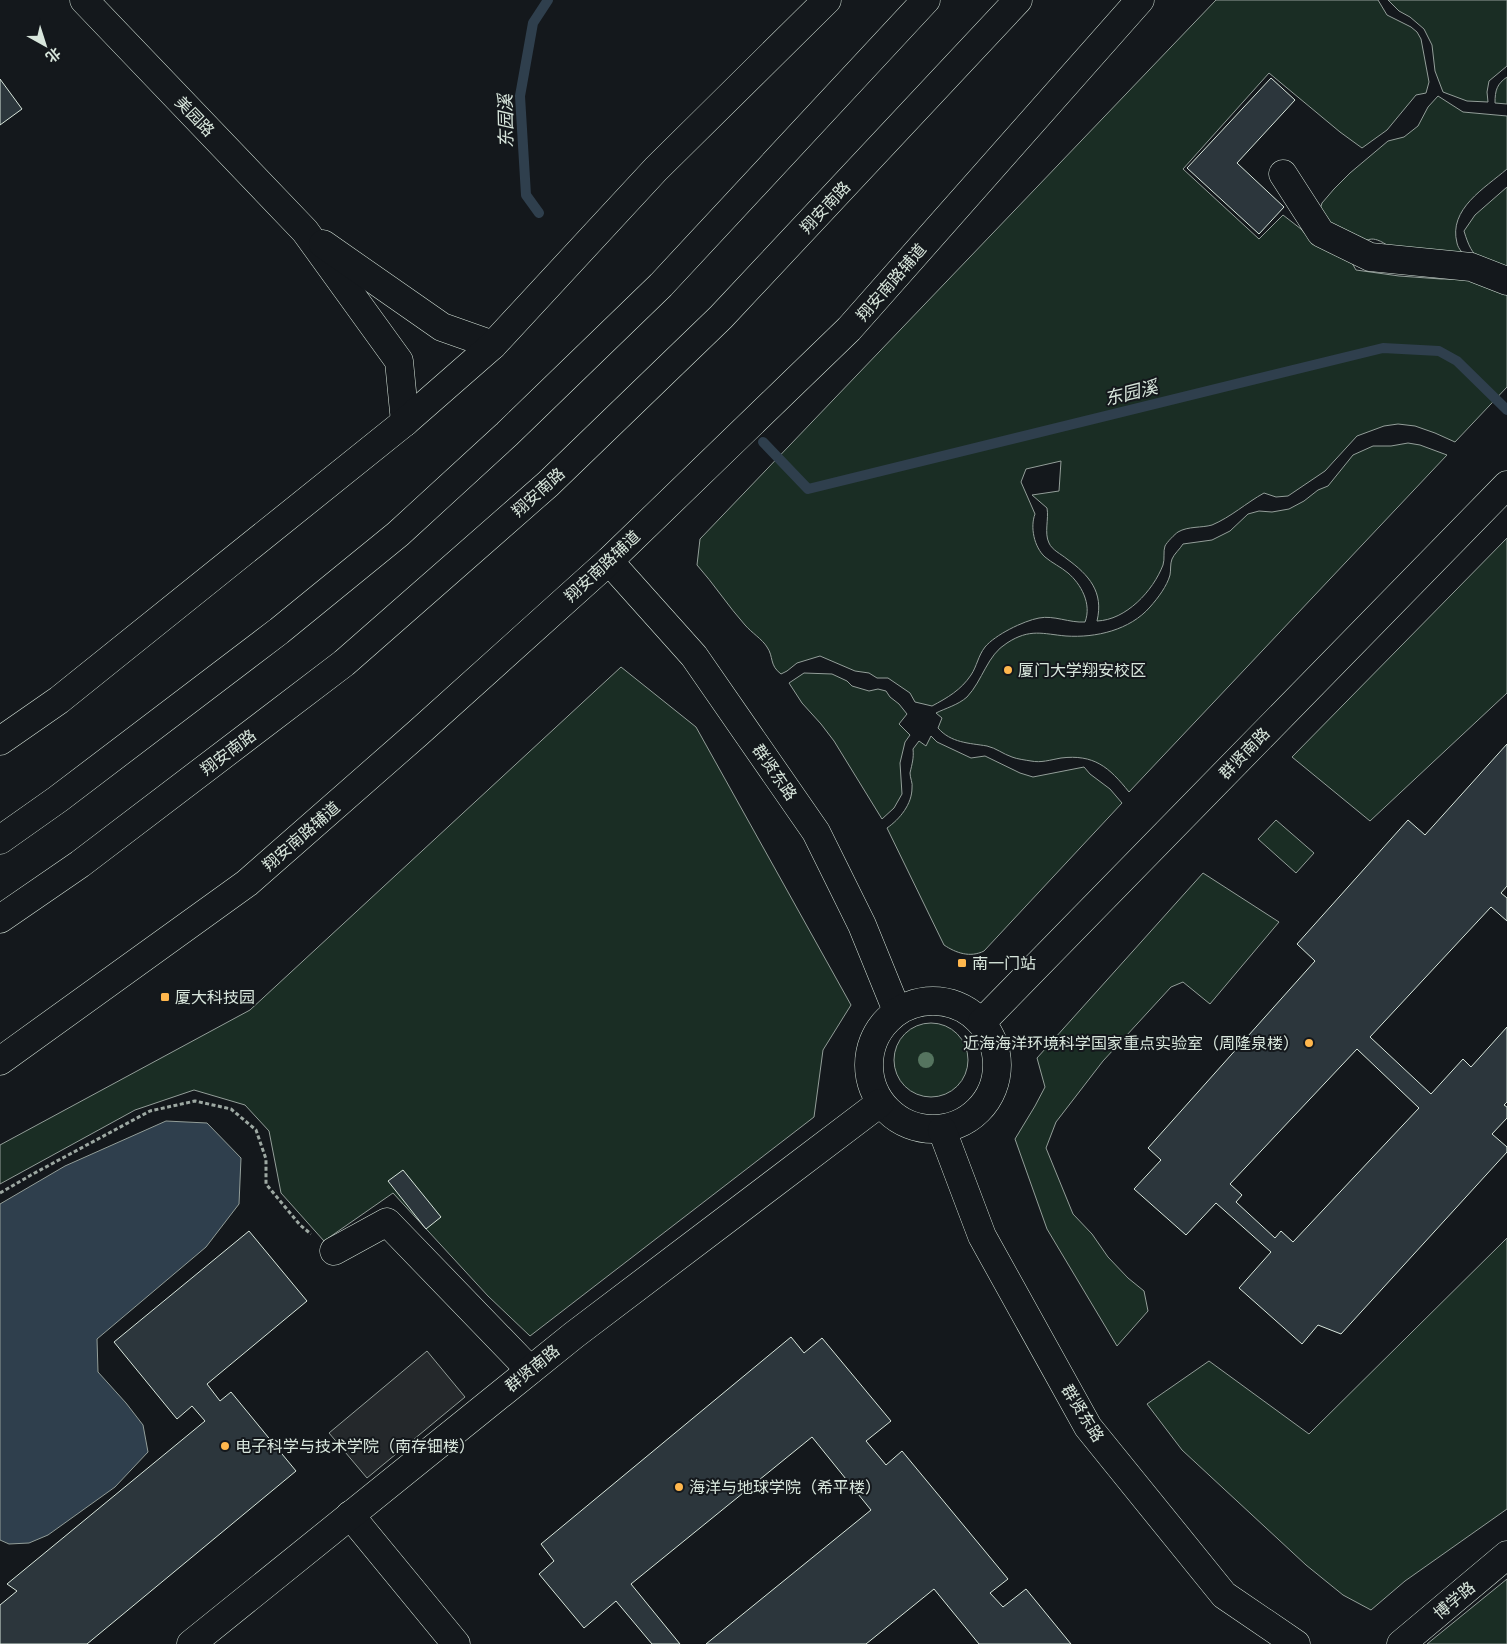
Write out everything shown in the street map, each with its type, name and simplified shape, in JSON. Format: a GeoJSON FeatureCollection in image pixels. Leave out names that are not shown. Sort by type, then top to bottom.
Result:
{"type":"FeatureCollection","features":[{"type":"Feature","properties":{"kind":"main road","name":"美园路"},"geometry":{"type":"LineString","coordinates":[[84,0],[306,231]]}},
{"type":"Feature","properties":{"kind":"main road"},"geometry":{"type":"LineString","coordinates":[[0,741],[59,700],[405,422],[493,345],[656,169],[827,0]]}},
{"type":"Feature","properties":{"kind":"main road"},"geometry":{"type":"LineString","coordinates":[[0,840],[58,799],[279,631],[398,534],[661,284],[926,0]]}},
{"type":"Feature","properties":{"kind":"main road","name":"翔安南路"},"geometry":{"type":"LineString","coordinates":[[0,919],[80,864],[344,663],[548,484],[721,317],[1018,0]]}},
{"type":"Feature","properties":{"kind":"main road","name":"翔安南路辅道"},"geometry":{"type":"LineString","coordinates":[[0,1061],[247,883],[610,561],[849,329],[1140,0]]}},
{"type":"Feature","properties":{"kind":"main road"},"geometry":{"type":"LineString","coordinates":[[1283,174],[1321,233],[1370,258],[1471,267],[1507,281]]}},
{"type":"Feature","properties":{"kind":"main road"},"geometry":{"type":"LineString","coordinates":[[306,231],[442,327],[493,345]]}},
{"type":"Feature","properties":{"kind":"main road"},"geometry":{"type":"LineString","coordinates":[[306,231],[398,361],[405,422]]}},
{"type":"Feature","properties":{"kind":"main road","name":"群贤南路"},"geometry":{"type":"LineString","coordinates":[[982,1022],[1507,485]]}},
{"type":"Feature","properties":{"kind":"main road","name":"群贤东路"},"geometry":{"type":"LineString","coordinates":[[610,561],[694,656],[816,832],[862,925],[897,1011]]}},
{"type":"Feature","properties":{"kind":"main road"},"geometry":{"type":"LineString","coordinates":[[940,1000],[962,1007],[982,1022],[994,1042],[998,1068],[994,1089],[981,1109],[963,1123],[942,1130],[919,1129],[898,1120],[880,1103],[870,1078],[868,1059],[874,1037],[897,1011],[917,1002],[940,1000]]}},
{"type":"Feature","properties":{"kind":"main road","name":"群贤南路"},"geometry":{"type":"LineString","coordinates":[[191,1644],[574,1334],[880,1103]]}},
{"type":"Feature","properties":{"kind":"main road","name":"群贤东路"},"geometry":{"type":"LineString","coordinates":[[942,1130],[982,1236],[1088,1427],[1224,1595],[1296,1644]]}},
{"type":"Feature","properties":{"kind":"main road"},"geometry":{"type":"LineString","coordinates":[[334,1250],[387,1222],[530,1370]]}},
{"type":"Feature","properties":{"kind":"main road"},"geometry":{"type":"LineString","coordinates":[[350,1515],[456,1644]]}},
{"type":"Feature","properties":{"kind":"main road","name":"博学路"},"geometry":{"type":"LineString","coordinates":[[1401,1644],[1507,1555]]}},
{"type":"Feature","properties":{"kind":"path"},"geometry":{"type":"LineString","coordinates":[[0,1193],[150,1111],[195,1101],[231,1109],[256,1130],[266,1159],[266,1184],[300,1225],[334,1250]]}},
{"type":"Feature","properties":{"kind":"green space"},"geometry":{"type":"Polygon","coordinates":[[[1216,0],[1378,0],[1387,15],[1417,32],[1421,39],[1429,82],[1426,93],[1416,95],[1387,130],[1362,148],[1269,73],[1183,169],[1259,239],[1283,215],[1301,229],[1314,244],[1352,263],[1356,270],[1441,279],[1485,279],[1507,289],[1507,387],[1455,442],[1415,426],[1398,424],[1384,426],[1357,436],[1325,471],[1288,496],[1276,497],[1264,493],[1212,525],[1178,532],[1165,546],[1163,565],[1153,585],[1145,594],[1128,610],[1108,619],[1097,621],[1098,601],[1093,585],[1082,571],[1050,545],[1047,535],[1047,508],[1032,495],[1059,491],[1061,461],[1026,469],[1021,482],[1035,514],[1033,531],[1038,548],[1045,557],[1068,573],[1081,589],[1087,608],[1085,622],[1045,617],[1025,622],[1010,629],[985,647],[973,672],[963,685],[948,697],[932,706],[915,702],[910,693],[888,678],[877,678],[869,673],[855,671],[820,656],[797,663],[781,674],[773,664],[765,644],[739,618],[697,565],[700,539],[1216,0]]]}},
{"type":"Feature","properties":{"kind":"green space"},"geometry":{"type":"Polygon","coordinates":[[[1388,0],[1507,0],[1507,66],[1489,81],[1488,102],[1467,101],[1443,92],[1435,71],[1432,45],[1424,29],[1410,17],[1399,11],[1388,0]]]}},
{"type":"Feature","properties":{"kind":"green space"},"geometry":{"type":"Polygon","coordinates":[[[1507,77],[1507,104],[1495,103],[1497,88],[1507,77]]]}},
{"type":"Feature","properties":{"kind":"green space"},"geometry":{"type":"Polygon","coordinates":[[[1438,96],[1463,112],[1507,116],[1507,169],[1470,200],[1458,220],[1456,231],[1457,243],[1467,259],[1387,245],[1375,239],[1353,241],[1319,213],[1322,203],[1350,173],[1388,141],[1404,137],[1418,126],[1428,107],[1438,96]]]}},
{"type":"Feature","properties":{"kind":"green space"},"geometry":{"type":"Polygon","coordinates":[[[1507,187],[1507,271],[1484,261],[1474,254],[1464,231],[1475,215],[1507,187]]]}},
{"type":"Feature","properties":{"kind":"green space"},"geometry":{"type":"Polygon","coordinates":[[[1408,443],[1420,445],[1447,455],[1129,792],[1107,769],[1092,760],[1073,757],[1035,762],[1019,759],[990,747],[954,739],[938,728],[942,718],[936,713],[967,697],[995,654],[1000,648],[1015,638],[1036,633],[1089,636],[1123,627],[1142,615],[1159,596],[1169,579],[1172,559],[1183,544],[1212,540],[1230,531],[1248,514],[1259,511],[1272,512],[1289,509],[1304,501],[1318,490],[1328,486],[1353,455],[1373,446],[1391,446],[1408,443]]]}},
{"type":"Feature","properties":{"kind":"green space"},"geometry":{"type":"Polygon","coordinates":[[[1507,538],[1507,693],[1370,821],[1292,757],[1507,538]]]}},
{"type":"Feature","properties":{"kind":"green space"},"geometry":{"type":"Polygon","coordinates":[[[621,667],[696,727],[851,1005],[823,1050],[814,1117],[530,1336],[488,1296],[393,1193],[324,1241],[281,1193],[269,1131],[245,1105],[194,1090],[135,1110],[0,1184],[0,1145],[250,1010],[621,667]]]}},
{"type":"Feature","properties":{"kind":"green space"},"geometry":{"type":"Polygon","coordinates":[[[804,673],[832,674],[847,681],[852,686],[869,691],[878,689],[886,691],[907,714],[899,724],[910,735],[905,742],[900,763],[902,794],[894,808],[882,819],[834,741],[802,703],[789,683],[804,673]]]}},
{"type":"Feature","properties":{"kind":"green space"},"geometry":{"type":"Polygon","coordinates":[[[931,736],[937,742],[971,758],[985,756],[1020,773],[1033,777],[1084,767],[1110,789],[1122,803],[984,951],[979,953],[963,954],[944,945],[887,828],[901,816],[910,800],[912,786],[910,773],[913,749],[919,741],[926,746],[931,736]]]}},
{"type":"Feature","properties":{"kind":"green space"},"geometry":{"type":"Polygon","coordinates":[[[1276,820],[1314,853],[1296,873],[1258,839],[1276,820]]]}},
{"type":"Feature","properties":{"kind":"green space"},"geometry":{"type":"Polygon","coordinates":[[[1203,873],[1279,922],[1210,1004],[1183,982],[1171,987],[1103,1061],[1056,1122],[1046,1148],[1073,1214],[1092,1234],[1108,1257],[1128,1278],[1144,1291],[1148,1311],[1117,1346],[1047,1229],[1015,1139],[1045,1087],[1037,1058],[1203,873]]]}},
{"type":"Feature","properties":{"kind":"green space"},"geometry":{"type":"Polygon","coordinates":[[[931,1023],[945,1026],[957,1034],[965,1046],[968,1060],[965,1074],[957,1086],[945,1094],[931,1097],[917,1094],[905,1086],[897,1074],[894,1060],[897,1046],[905,1034],[917,1026],[931,1023]]]}},
{"type":"Feature","properties":{"kind":"green space"},"geometry":{"type":"Polygon","coordinates":[[[1507,1238],[1507,1509],[1405,1581],[1371,1610],[1343,1595],[1306,1565],[1182,1450],[1147,1404],[1209,1361],[1309,1434],[1507,1238]]]}},
{"type":"Feature","properties":{"kind":"green space"},"geometry":{"type":"Polygon","coordinates":[[[1507,1579],[1507,1644],[1427,1644],[1507,1579]]]}},
{"type":"Feature","properties":{"kind":"shaded area"},"geometry":{"type":"Polygon","coordinates":[[[427,1351],[465,1397],[367,1478],[329,1433],[427,1351]]]}},
{"type":"Feature","properties":{"kind":"water"},"geometry":{"type":"Polygon","coordinates":[[[166,1121],[207,1123],[241,1158],[239,1204],[206,1247],[97,1339],[98,1372],[143,1425],[148,1452],[115,1487],[48,1535],[29,1543],[9,1544],[0,1540],[0,1204],[65,1166],[166,1121]]]}},
{"type":"Feature","properties":{"kind":"building"},"geometry":{"type":"Polygon","coordinates":[[[1271,78],[1295,100],[1237,163],[1284,207],[1259,234],[1187,168],[1271,78]]]}},
{"type":"Feature","properties":{"kind":"building"},"geometry":{"type":"Polygon","coordinates":[[[0,79],[22,109],[0,125],[0,79]]]}},
{"type":"Feature","properties":{"kind":"building","name":"近海海洋环境科学国家重点实验室（周隆泉楼）"},"geometry":{"type":"Polygon","coordinates":[[[1507,744],[1507,886],[1501,893],[1507,898],[1507,921],[1491,907],[1370,1037],[1431,1094],[1463,1059],[1471,1067],[1507,1027],[1507,1102],[1504,1105],[1507,1107],[1507,1118],[1492,1134],[1507,1147],[1507,1152],[1341,1334],[1318,1325],[1302,1344],[1239,1288],[1271,1252],[1216,1203],[1186,1235],[1134,1189],[1161,1160],[1148,1148],[1315,961],[1297,944],[1408,820],[1425,835],[1507,744]],[[1357,1049],[1230,1184],[1242,1195],[1236,1202],[1275,1238],[1281,1231],[1293,1242],[1419,1108],[1357,1049]]]}},
{"type":"Feature","properties":{"kind":"building"},"geometry":{"type":"Polygon","coordinates":[[[403,1170],[441,1217],[426,1229],[388,1181],[403,1170]]]}},
{"type":"Feature","properties":{"kind":"building","name":"电子科学与技术学院（南存钿楼）"},"geometry":{"type":"Polygon","coordinates":[[[249,1231],[307,1301],[207,1384],[220,1401],[231,1392],[296,1471],[87,1644],[0,1644],[0,1605],[17,1591],[7,1584],[205,1421],[192,1406],[177,1419],[114,1342],[249,1231]]]}},
{"type":"Feature","properties":{"kind":"building","name":"海洋与地球学院（希平楼）"},"geometry":{"type":"Polygon","coordinates":[[[791,1337],[804,1353],[822,1338],[891,1421],[866,1441],[886,1465],[902,1451],[1008,1579],[990,1593],[1003,1607],[1026,1589],[1071,1644],[979,1644],[934,1589],[866,1644],[706,1644],[871,1510],[812,1437],[631,1584],[680,1644],[652,1644],[616,1601],[584,1628],[539,1574],[554,1561],[541,1544],[791,1337]]]}},
{"type":"Feature","properties":{"kind":"waterway","name":"东园溪"},"geometry":{"type":"LineString","coordinates":[[539,213],[526,195],[520,96],[533,23],[548,0]]}},
{"type":"Feature","properties":{"kind":"waterway","name":"东园溪"},"geometry":{"type":"LineString","coordinates":[[763,442],[808,489],[1383,348],[1439,351],[1457,361],[1507,410]]}},
{"type":"Feature","properties":{"kind":"place","name":"厦门大学翔安校区"},"geometry":{"type":"Point","coordinates":[1008,670]}},
{"type":"Feature","properties":{"kind":"place","name":"南一门站"},"geometry":{"type":"Point","coordinates":[962,963]}},
{"type":"Feature","properties":{"kind":"place","name":"厦大科技园"},"geometry":{"type":"Point","coordinates":[165,997]}},
{"type":"Feature","properties":{"kind":"place","name":"近海海洋环境科学国家重点实验室（周隆泉楼）"},"geometry":{"type":"Point","coordinates":[1309,1043]}},
{"type":"Feature","properties":{"kind":"place","name":"电子科学与技术学院（南存钿楼）"},"geometry":{"type":"Point","coordinates":[225,1446]}},
{"type":"Feature","properties":{"kind":"place","name":"海洋与地球学院（希平楼）"},"geometry":{"type":"Point","coordinates":[679,1487]}}]}
